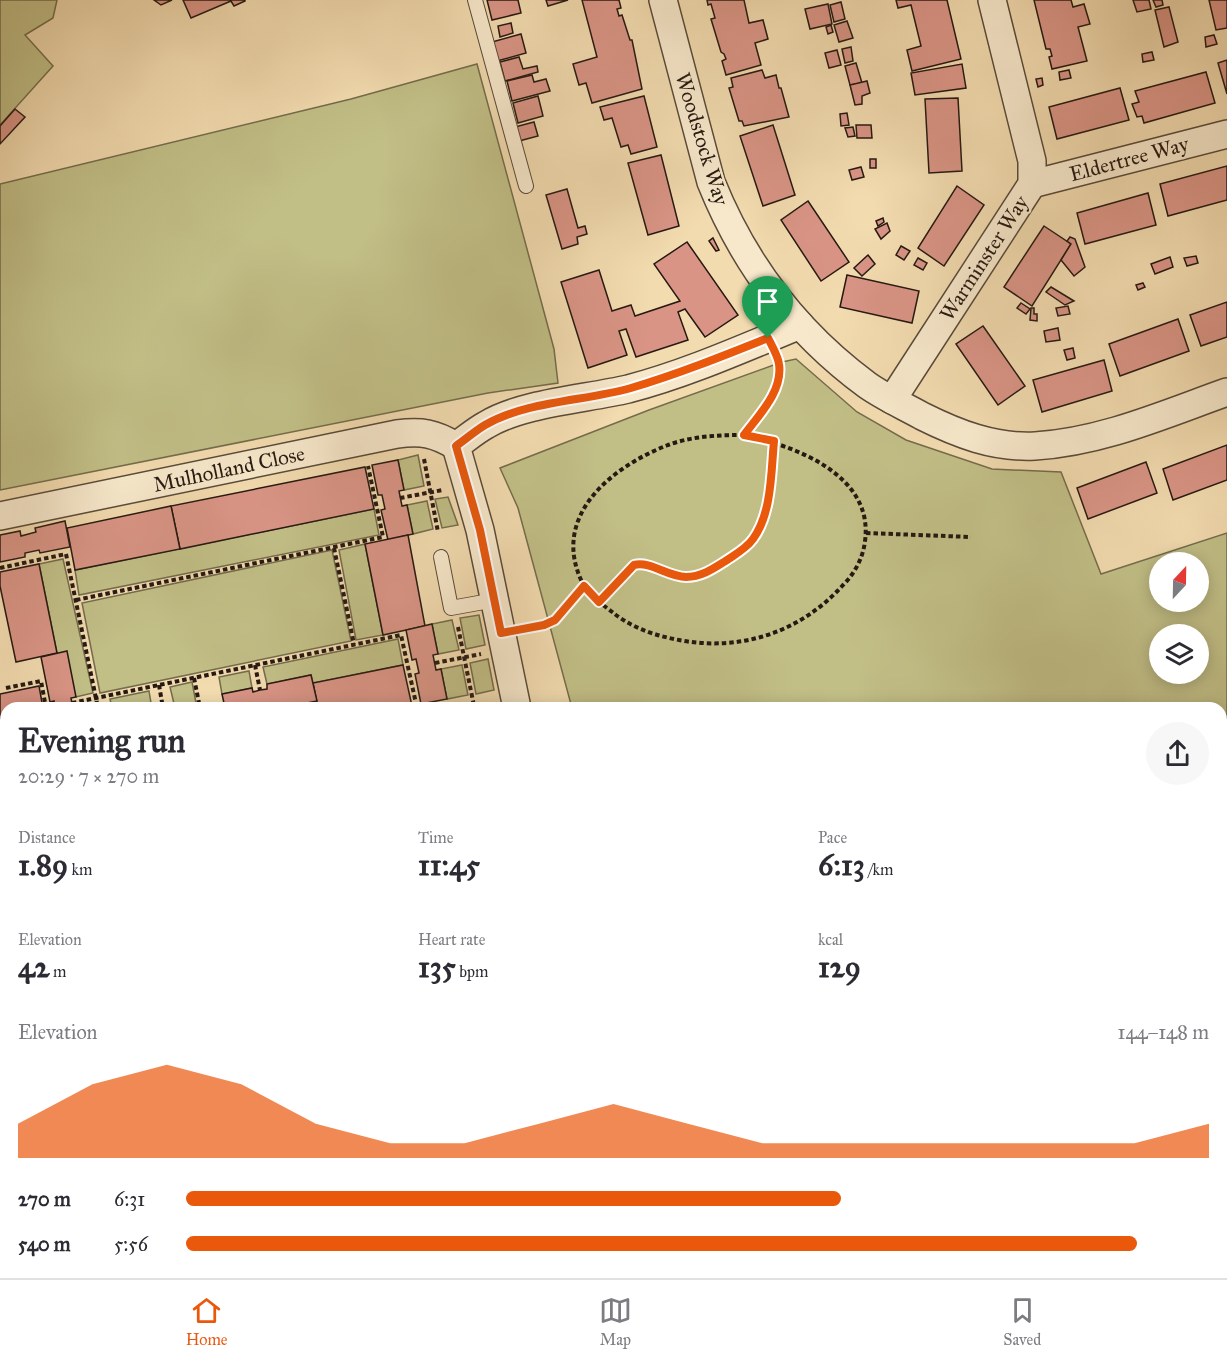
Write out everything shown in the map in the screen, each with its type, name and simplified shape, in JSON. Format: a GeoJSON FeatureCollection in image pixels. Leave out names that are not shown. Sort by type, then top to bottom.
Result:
{"type":"FeatureCollection","features":[{"type":"Feature","properties":{"kind":"street","name":"Woodstock Way"},"geometry":{"type":"LineString","coordinates":[[663,0],[711,182],[722,210],[748,258],[772,294],[817,342],[868,385],[950,430],[978,440],[1008,446],[1034,446],[1092,438],[1227,392]]}},
{"type":"Feature","properties":{"kind":"street","name":"Warminster Way"},"geometry":{"type":"LineString","coordinates":[[892,400],[1032,184],[1032,161],[992,0]]}},
{"type":"Feature","properties":{"kind":"street","name":"Eldertree Way"},"geometry":{"type":"LineString","coordinates":[[1032,184],[1227,134]]}},
{"type":"Feature","properties":{"kind":"street"},"geometry":{"type":"LineString","coordinates":[[515,702],[496,642],[495,600],[480,530],[456,446],[485,425],[505,416],[527,409],[629,388],[687,370],[800,325]]}},
{"type":"Feature","properties":{"kind":"street","name":"Mulholland Close"},"geometry":{"type":"LineString","coordinates":[[0,516],[397,434],[426,433],[439,436],[456,446]]}},
{"type":"Feature","properties":{"kind":"lane"},"geometry":{"type":"LineString","coordinates":[[475,0],[526,186]]}},
{"type":"Feature","properties":{"kind":"lane"},"geometry":{"type":"LineString","coordinates":[[441,557],[452,608],[495,600]]}},
{"type":"Feature","properties":{"kind":"path"},"geometry":{"type":"LineString","coordinates":[[744,435],[770,399],[780,376],[779,362],[768,338]]}},
{"type":"Feature","properties":{"kind":"path"},"geometry":{"type":"LineString","coordinates":[[719,435],[744,435],[774,441],[816,460],[836,474],[859,502],[866,533],[864,547],[851,577],[827,602],[788,628],[749,640],[702,645],[668,638],[630,624],[599,602],[584,586],[574,550],[576,524],[589,499],[620,471],[669,444],[719,435]]}},
{"type":"Feature","properties":{"kind":"path"},"geometry":{"type":"LineString","coordinates":[[599,602],[634,565],[641,564],[665,573],[690,578],[715,568],[747,546],[754,538],[765,510],[774,441]]}},
{"type":"Feature","properties":{"kind":"path"},"geometry":{"type":"LineString","coordinates":[[422,448],[438,532]]}},
{"type":"Feature","properties":{"kind":"path"},"geometry":{"type":"LineString","coordinates":[[76,600],[383,537],[367,458]]}},
{"type":"Feature","properties":{"kind":"path"},"geometry":{"type":"LineString","coordinates":[[400,498],[450,488]]}},
{"type":"Feature","properties":{"kind":"path"},"geometry":{"type":"LineString","coordinates":[[866,533],[971,537]]}},
{"type":"Feature","properties":{"kind":"path"},"geometry":{"type":"LineString","coordinates":[[334,548],[354,644]]}},
{"type":"Feature","properties":{"kind":"path"},"geometry":{"type":"LineString","coordinates":[[0,568],[66,554],[97,702]]}},
{"type":"Feature","properties":{"kind":"path"},"geometry":{"type":"LineString","coordinates":[[435,663],[464,657],[496,642],[555,620],[584,586]]}},
{"type":"Feature","properties":{"kind":"path"},"geometry":{"type":"LineString","coordinates":[[456,620],[473,702]]}},
{"type":"Feature","properties":{"kind":"path"},"geometry":{"type":"LineString","coordinates":[[77,702],[401,635],[416,702]]}},
{"type":"Feature","properties":{"kind":"path"},"geometry":{"type":"LineString","coordinates":[[255,665],[260,690]]}},
{"type":"Feature","properties":{"kind":"path"},"geometry":{"type":"LineString","coordinates":[[194,678],[199,702]]}},
{"type":"Feature","properties":{"kind":"path"},"geometry":{"type":"LineString","coordinates":[[6,688],[41,681],[45,702]]}},
{"type":"Feature","properties":{"kind":"path"},"geometry":{"type":"LineString","coordinates":[[159,685],[162,702]]}},
{"type":"Feature","properties":{"kind":"shaded area"},"geometry":{"type":"Polygon","coordinates":[[[0,0],[57,0],[53,18],[25,35],[53,66],[0,125],[0,0]]]}},
{"type":"Feature","properties":{"kind":"shaded area"},"geometry":{"type":"Polygon","coordinates":[[[477,64],[554,349],[558,383],[488,393],[0,490],[0,184],[351,99],[477,64]]]}},
{"type":"Feature","properties":{"kind":"shaded area"},"geometry":{"type":"Polygon","coordinates":[[[796,359],[857,412],[906,440],[992,469],[1061,472],[1101,574],[1149,558],[1149,612],[1209,612],[1209,552],[1169,552],[1227,533],[1227,702],[570,702],[518,508],[500,468],[649,410],[796,359]]]}},
{"type":"Feature","properties":{"kind":"shaded area"},"geometry":{"type":"Polygon","coordinates":[[[418,455],[424,486],[404,490],[398,460],[418,455]]]}},
{"type":"Feature","properties":{"kind":"shaded area"},"geometry":{"type":"Polygon","coordinates":[[[448,497],[458,525],[442,528],[435,499],[448,497]]]}},
{"type":"Feature","properties":{"kind":"shaded area"},"geometry":{"type":"Polygon","coordinates":[[[427,501],[433,529],[413,534],[407,505],[427,501]]]}},
{"type":"Feature","properties":{"kind":"shaded area"},"geometry":{"type":"Polygon","coordinates":[[[374,509],[379,535],[79,595],[75,570],[374,509]]]}},
{"type":"Feature","properties":{"kind":"shaded area"},"geometry":{"type":"Polygon","coordinates":[[[365,544],[383,635],[356,640],[339,550],[365,544]]]}},
{"type":"Feature","properties":{"kind":"shaded area"},"geometry":{"type":"Polygon","coordinates":[[[332,550],[351,641],[100,693],[82,603],[332,550]]]}},
{"type":"Feature","properties":{"kind":"shaded area"},"geometry":{"type":"Polygon","coordinates":[[[63,559],[93,693],[76,697],[57,653],[39,564],[63,559]]]}},
{"type":"Feature","properties":{"kind":"shaded area"},"geometry":{"type":"Polygon","coordinates":[[[479,615],[485,645],[466,649],[460,618],[479,615]]]}},
{"type":"Feature","properties":{"kind":"shaded area"},"geometry":{"type":"Polygon","coordinates":[[[452,620],[459,650],[438,654],[432,624],[452,620]]]}},
{"type":"Feature","properties":{"kind":"shaded area"},"geometry":{"type":"Polygon","coordinates":[[[398,639],[403,665],[313,683],[311,675],[267,684],[263,667],[398,639]]]}},
{"type":"Feature","properties":{"kind":"shaded area"},"geometry":{"type":"Polygon","coordinates":[[[488,659],[494,690],[476,694],[470,663],[488,659]]]}},
{"type":"Feature","properties":{"kind":"shaded area"},"geometry":{"type":"Polygon","coordinates":[[[462,665],[468,695],[447,699],[441,669],[462,665]]]}},
{"type":"Feature","properties":{"kind":"shaded area"},"geometry":{"type":"Polygon","coordinates":[[[249,671],[252,688],[222,694],[219,677],[249,671]]]}},
{"type":"Feature","properties":{"kind":"shaded area"},"geometry":{"type":"Polygon","coordinates":[[[192,682],[196,702],[174,702],[170,687],[192,682]]]}},
{"type":"Feature","properties":{"kind":"shaded area"},"geometry":{"type":"Polygon","coordinates":[[[149,691],[151,702],[111,702],[110,699],[149,691]]]}},
{"type":"Feature","properties":{"kind":"building"},"geometry":{"type":"Polygon","coordinates":[[[154,0],[172,0],[161,5],[154,0]]]}},
{"type":"Feature","properties":{"kind":"building"},"geometry":{"type":"Polygon","coordinates":[[[183,0],[245,1],[234,6],[231,1],[191,18],[183,0]]]}},
{"type":"Feature","properties":{"kind":"building"},"geometry":{"type":"Polygon","coordinates":[[[487,0],[518,0],[521,13],[492,20],[487,0]]]}},
{"type":"Feature","properties":{"kind":"building"},"geometry":{"type":"Polygon","coordinates":[[[546,0],[568,0],[548,6],[546,0]]]}},
{"type":"Feature","properties":{"kind":"building"},"geometry":{"type":"Polygon","coordinates":[[[582,0],[619,0],[621,8],[617,9],[619,16],[622,15],[630,40],[632,40],[642,89],[592,103],[586,83],[579,85],[573,64],[597,57],[582,0]]]}},
{"type":"Feature","properties":{"kind":"building"},"geometry":{"type":"Polygon","coordinates":[[[707,0],[744,0],[749,23],[763,20],[768,39],[755,43],[761,65],[726,75],[722,61],[726,59],[721,52],[711,19],[715,18],[711,4],[708,5],[707,0]]]}},
{"type":"Feature","properties":{"kind":"building"},"geometry":{"type":"Polygon","coordinates":[[[896,0],[947,0],[961,59],[912,71],[907,50],[921,46],[911,5],[898,8],[896,0]]]}},
{"type":"Feature","properties":{"kind":"building"},"geometry":{"type":"Polygon","coordinates":[[[1034,0],[1071,0],[1073,7],[1084,4],[1090,24],[1078,27],[1087,61],[1052,69],[1049,57],[1052,56],[1050,49],[1046,49],[1034,0]]]}},
{"type":"Feature","properties":{"kind":"building"},"geometry":{"type":"Polygon","coordinates":[[[1133,0],[1149,0],[1151,9],[1137,12],[1133,0]]]}},
{"type":"Feature","properties":{"kind":"building"},"geometry":{"type":"Polygon","coordinates":[[[1153,0],[1162,0],[1163,5],[1156,7],[1153,0]]]}},
{"type":"Feature","properties":{"kind":"building"},"geometry":{"type":"Polygon","coordinates":[[[1209,0],[1227,0],[1227,28],[1216,30],[1209,0]]]}},
{"type":"Feature","properties":{"kind":"building"},"geometry":{"type":"Polygon","coordinates":[[[841,2],[845,19],[834,22],[830,5],[841,2]]]}},
{"type":"Feature","properties":{"kind":"building"},"geometry":{"type":"Polygon","coordinates":[[[828,4],[832,24],[810,29],[805,9],[828,4]]]}},
{"type":"Feature","properties":{"kind":"building"},"geometry":{"type":"Polygon","coordinates":[[[1169,7],[1178,42],[1164,47],[1155,10],[1169,7]]]}},
{"type":"Feature","properties":{"kind":"building"},"geometry":{"type":"Polygon","coordinates":[[[847,21],[853,38],[839,42],[834,25],[847,21]]]}},
{"type":"Feature","properties":{"kind":"building"},"geometry":{"type":"Polygon","coordinates":[[[511,23],[513,33],[500,37],[498,26],[511,23]]]}},
{"type":"Feature","properties":{"kind":"building"},"geometry":{"type":"Polygon","coordinates":[[[831,25],[833,32],[828,34],[826,27],[831,25]]]}},
{"type":"Feature","properties":{"kind":"building"},"geometry":{"type":"Polygon","coordinates":[[[521,34],[526,53],[497,61],[492,42],[521,34]]]}},
{"type":"Feature","properties":{"kind":"building"},"geometry":{"type":"Polygon","coordinates":[[[1214,35],[1217,44],[1206,47],[1205,37],[1214,35]]]}},
{"type":"Feature","properties":{"kind":"building"},"geometry":{"type":"Polygon","coordinates":[[[851,47],[853,61],[845,63],[842,49],[851,47]]]}},
{"type":"Feature","properties":{"kind":"building"},"geometry":{"type":"Polygon","coordinates":[[[837,50],[841,65],[829,68],[825,53],[837,50]]]}},
{"type":"Feature","properties":{"kind":"building"},"geometry":{"type":"Polygon","coordinates":[[[1152,52],[1154,60],[1143,62],[1142,54],[1152,52]]]}},
{"type":"Feature","properties":{"kind":"building"},"geometry":{"type":"Polygon","coordinates":[[[519,57],[523,69],[537,66],[538,72],[505,81],[500,62],[519,57]]]}},
{"type":"Feature","properties":{"kind":"building"},"geometry":{"type":"Polygon","coordinates":[[[1227,60],[1227,94],[1218,63],[1227,60]]]}},
{"type":"Feature","properties":{"kind":"building"},"geometry":{"type":"Polygon","coordinates":[[[856,63],[862,83],[850,85],[845,66],[856,63]]]}},
{"type":"Feature","properties":{"kind":"building"},"geometry":{"type":"Polygon","coordinates":[[[962,64],[966,88],[915,95],[911,73],[962,64]]]}},
{"type":"Feature","properties":{"kind":"building"},"geometry":{"type":"Polygon","coordinates":[[[762,70],[765,78],[776,75],[789,117],[744,126],[742,121],[739,121],[729,88],[733,87],[731,78],[762,70]]]}},
{"type":"Feature","properties":{"kind":"building"},"geometry":{"type":"Polygon","coordinates":[[[1069,70],[1071,78],[1060,80],[1059,72],[1069,70]]]}},
{"type":"Feature","properties":{"kind":"building"},"geometry":{"type":"Polygon","coordinates":[[[1206,72],[1215,103],[1144,123],[1142,116],[1137,117],[1132,104],[1139,102],[1135,91],[1206,72]]]}},
{"type":"Feature","properties":{"kind":"building"},"geometry":{"type":"Polygon","coordinates":[[[532,75],[534,82],[546,79],[550,91],[512,101],[507,81],[532,75]]]}},
{"type":"Feature","properties":{"kind":"building"},"geometry":{"type":"Polygon","coordinates":[[[1042,78],[1043,85],[1038,87],[1036,79],[1042,78]]]}},
{"type":"Feature","properties":{"kind":"building"},"geometry":{"type":"Polygon","coordinates":[[[867,81],[870,93],[862,96],[862,104],[855,105],[850,85],[867,81]]]}},
{"type":"Feature","properties":{"kind":"building"},"geometry":{"type":"Polygon","coordinates":[[[1120,88],[1129,120],[1057,139],[1049,107],[1120,88]]]}},
{"type":"Feature","properties":{"kind":"building"},"geometry":{"type":"Polygon","coordinates":[[[538,96],[543,116],[518,123],[513,103],[538,96]]]}},
{"type":"Feature","properties":{"kind":"building"},"geometry":{"type":"Polygon","coordinates":[[[644,96],[657,147],[631,154],[628,145],[621,147],[612,118],[604,120],[600,107],[644,96]]]}},
{"type":"Feature","properties":{"kind":"building"},"geometry":{"type":"Polygon","coordinates":[[[958,98],[962,171],[929,173],[925,99],[958,98]]]}},
{"type":"Feature","properties":{"kind":"building"},"geometry":{"type":"Polygon","coordinates":[[[15,109],[25,117],[0,144],[0,126],[15,109]]]}},
{"type":"Feature","properties":{"kind":"building"},"geometry":{"type":"Polygon","coordinates":[[[847,113],[849,125],[841,126],[840,114],[847,113]]]}},
{"type":"Feature","properties":{"kind":"building"},"geometry":{"type":"Polygon","coordinates":[[[534,122],[538,136],[519,141],[515,127],[534,122]]]}},
{"type":"Feature","properties":{"kind":"building"},"geometry":{"type":"Polygon","coordinates":[[[773,125],[795,195],[763,206],[740,136],[773,125]]]}},
{"type":"Feature","properties":{"kind":"building"},"geometry":{"type":"Polygon","coordinates":[[[856,125],[871,125],[872,138],[857,138],[856,125]]]}},
{"type":"Feature","properties":{"kind":"building"},"geometry":{"type":"Polygon","coordinates":[[[853,127],[855,136],[848,137],[845,128],[853,127]]]}},
{"type":"Feature","properties":{"kind":"building"},"geometry":{"type":"Polygon","coordinates":[[[661,155],[679,226],[648,235],[628,163],[661,155]]]}},
{"type":"Feature","properties":{"kind":"building"},"geometry":{"type":"Polygon","coordinates":[[[870,159],[876,159],[876,168],[870,168],[870,159]]]}},
{"type":"Feature","properties":{"kind":"building"},"geometry":{"type":"Polygon","coordinates":[[[1227,166],[1227,200],[1168,216],[1160,184],[1227,166]]]}},
{"type":"Feature","properties":{"kind":"building"},"geometry":{"type":"Polygon","coordinates":[[[861,167],[864,177],[852,180],[849,170],[861,167]]]}},
{"type":"Feature","properties":{"kind":"building"},"geometry":{"type":"Polygon","coordinates":[[[957,186],[984,205],[944,266],[918,248],[957,186]]]}},
{"type":"Feature","properties":{"kind":"building"},"geometry":{"type":"Polygon","coordinates":[[[567,189],[578,228],[585,226],[587,234],[577,237],[578,244],[562,249],[546,195],[567,189]]]}},
{"type":"Feature","properties":{"kind":"building"},"geometry":{"type":"Polygon","coordinates":[[[1148,193],[1156,225],[1085,244],[1077,213],[1148,193]]]}},
{"type":"Feature","properties":{"kind":"building"},"geometry":{"type":"Polygon","coordinates":[[[808,201],[849,262],[821,281],[781,220],[808,201]]]}},
{"type":"Feature","properties":{"kind":"building"},"geometry":{"type":"Polygon","coordinates":[[[883,218],[884,222],[878,226],[876,221],[883,218]]]}},
{"type":"Feature","properties":{"kind":"building"},"geometry":{"type":"Polygon","coordinates":[[[887,223],[890,231],[881,239],[875,229],[887,223]]]}},
{"type":"Feature","properties":{"kind":"building"},"geometry":{"type":"Polygon","coordinates":[[[1044,226],[1071,244],[1032,306],[1004,287],[1044,226]]]}},
{"type":"Feature","properties":{"kind":"building"},"geometry":{"type":"Polygon","coordinates":[[[1070,237],[1075,239],[1085,267],[1074,276],[1061,260],[1071,244],[1067,241],[1070,237]]]}},
{"type":"Feature","properties":{"kind":"building"},"geometry":{"type":"Polygon","coordinates":[[[713,238],[719,250],[716,251],[709,241],[713,238]]]}},
{"type":"Feature","properties":{"kind":"building"},"geometry":{"type":"Polygon","coordinates":[[[687,242],[738,315],[705,337],[685,309],[678,312],[688,340],[636,357],[626,329],[619,331],[627,355],[588,368],[561,282],[599,270],[612,311],[631,305],[635,316],[680,301],[654,264],[687,242]]]}},
{"type":"Feature","properties":{"kind":"building"},"geometry":{"type":"Polygon","coordinates":[[[901,246],[910,251],[904,260],[896,255],[901,246]]]}},
{"type":"Feature","properties":{"kind":"building"},"geometry":{"type":"Polygon","coordinates":[[[868,255],[875,264],[862,276],[854,268],[868,255]]]}},
{"type":"Feature","properties":{"kind":"building"},"geometry":{"type":"Polygon","coordinates":[[[1196,256],[1198,263],[1187,266],[1184,258],[1196,256]]]}},
{"type":"Feature","properties":{"kind":"building"},"geometry":{"type":"Polygon","coordinates":[[[1170,257],[1173,267],[1155,274],[1151,264],[1170,257]]]}},
{"type":"Feature","properties":{"kind":"building"},"geometry":{"type":"Polygon","coordinates":[[[918,258],[927,263],[923,270],[914,265],[918,258]]]}},
{"type":"Feature","properties":{"kind":"building"},"geometry":{"type":"Polygon","coordinates":[[[847,275],[919,291],[912,323],[840,307],[847,275]]]}},
{"type":"Feature","properties":{"kind":"building"},"geometry":{"type":"Polygon","coordinates":[[[1143,283],[1145,287],[1138,290],[1136,285],[1143,283]]]}},
{"type":"Feature","properties":{"kind":"building"},"geometry":{"type":"Polygon","coordinates":[[[1051,287],[1074,301],[1065,305],[1046,292],[1051,287]]]}},
{"type":"Feature","properties":{"kind":"building"},"geometry":{"type":"Polygon","coordinates":[[[1227,302],[1227,337],[1201,346],[1190,315],[1227,302]]]}},
{"type":"Feature","properties":{"kind":"building"},"geometry":{"type":"Polygon","coordinates":[[[1021,303],[1030,309],[1026,314],[1017,308],[1021,303]]]}},
{"type":"Feature","properties":{"kind":"building"},"geometry":{"type":"Polygon","coordinates":[[[1068,306],[1070,314],[1058,316],[1056,308],[1068,306]]]}},
{"type":"Feature","properties":{"kind":"building"},"geometry":{"type":"Polygon","coordinates":[[[1031,308],[1034,308],[1034,314],[1037,314],[1037,321],[1030,320],[1031,308]]]}},
{"type":"Feature","properties":{"kind":"building"},"geometry":{"type":"Polygon","coordinates":[[[1178,319],[1189,351],[1120,376],[1109,344],[1178,319]]]}},
{"type":"Feature","properties":{"kind":"building"},"geometry":{"type":"Polygon","coordinates":[[[983,326],[1025,386],[998,405],[956,344],[983,326]]]}},
{"type":"Feature","properties":{"kind":"building"},"geometry":{"type":"Polygon","coordinates":[[[1058,328],[1060,340],[1046,342],[1044,331],[1058,328]]]}},
{"type":"Feature","properties":{"kind":"building"},"geometry":{"type":"Polygon","coordinates":[[[1073,348],[1075,358],[1067,360],[1064,350],[1073,348]]]}},
{"type":"Feature","properties":{"kind":"building"},"geometry":{"type":"Polygon","coordinates":[[[1104,360],[1112,391],[1042,412],[1033,380],[1104,360]]]}},
{"type":"Feature","properties":{"kind":"building"},"geometry":{"type":"Polygon","coordinates":[[[1227,445],[1227,480],[1173,500],[1163,469],[1227,445]]]}},
{"type":"Feature","properties":{"kind":"building"},"geometry":{"type":"Polygon","coordinates":[[[398,460],[404,490],[399,491],[402,506],[407,505],[413,534],[388,540],[381,510],[385,509],[382,495],[378,495],[372,465],[398,460]]]}},
{"type":"Feature","properties":{"kind":"building"},"geometry":{"type":"Polygon","coordinates":[[[1146,462],[1157,493],[1088,519],[1077,488],[1146,462]]]}},
{"type":"Feature","properties":{"kind":"building"},"geometry":{"type":"Polygon","coordinates":[[[365,467],[374,509],[180,549],[171,506],[365,467]]]}},
{"type":"Feature","properties":{"kind":"building"},"geometry":{"type":"Polygon","coordinates":[[[171,506],[180,549],[75,570],[67,528],[171,506]]]}},
{"type":"Feature","properties":{"kind":"building"},"geometry":{"type":"Polygon","coordinates":[[[65,521],[70,547],[40,553],[39,550],[25,553],[25,557],[0,562],[0,535],[20,531],[21,536],[36,532],[35,528],[65,521]]]}},
{"type":"Feature","properties":{"kind":"building"},"geometry":{"type":"Polygon","coordinates":[[[408,535],[425,626],[383,635],[365,544],[408,535]]]}},
{"type":"Feature","properties":{"kind":"building"},"geometry":{"type":"Polygon","coordinates":[[[39,564],[57,653],[16,662],[0,586],[0,572],[39,564]]]}},
{"type":"Feature","properties":{"kind":"building"},"geometry":{"type":"Polygon","coordinates":[[[432,624],[438,654],[433,655],[436,670],[441,669],[447,699],[421,702],[415,674],[419,673],[416,659],[412,660],[406,630],[432,624]]]}},
{"type":"Feature","properties":{"kind":"building"},"geometry":{"type":"Polygon","coordinates":[[[67,651],[76,697],[71,698],[72,702],[50,702],[41,657],[67,651]]]}},
{"type":"Feature","properties":{"kind":"building"},"geometry":{"type":"Polygon","coordinates":[[[403,665],[411,702],[317,702],[313,683],[403,665]]]}},
{"type":"Feature","properties":{"kind":"building"},"geometry":{"type":"Polygon","coordinates":[[[311,675],[317,701],[224,702],[222,694],[252,688],[253,692],[267,689],[267,684],[311,675]]]}},
{"type":"Feature","properties":{"kind":"building"},"geometry":{"type":"Polygon","coordinates":[[[39,686],[42,702],[0,702],[0,694],[39,686]]]}},
{"type":"Feature","properties":{"kind":"route"},"geometry":{"type":"LineString","coordinates":[[768,338],[779,362],[780,376],[770,399],[744,435],[774,441],[765,510],[754,538],[747,546],[715,568],[690,578],[665,573],[641,564],[634,565],[599,602],[584,586],[555,620],[544,625],[501,633],[480,530],[456,446],[485,425],[505,416],[527,409],[629,388],[687,370],[768,338]]}}]}
